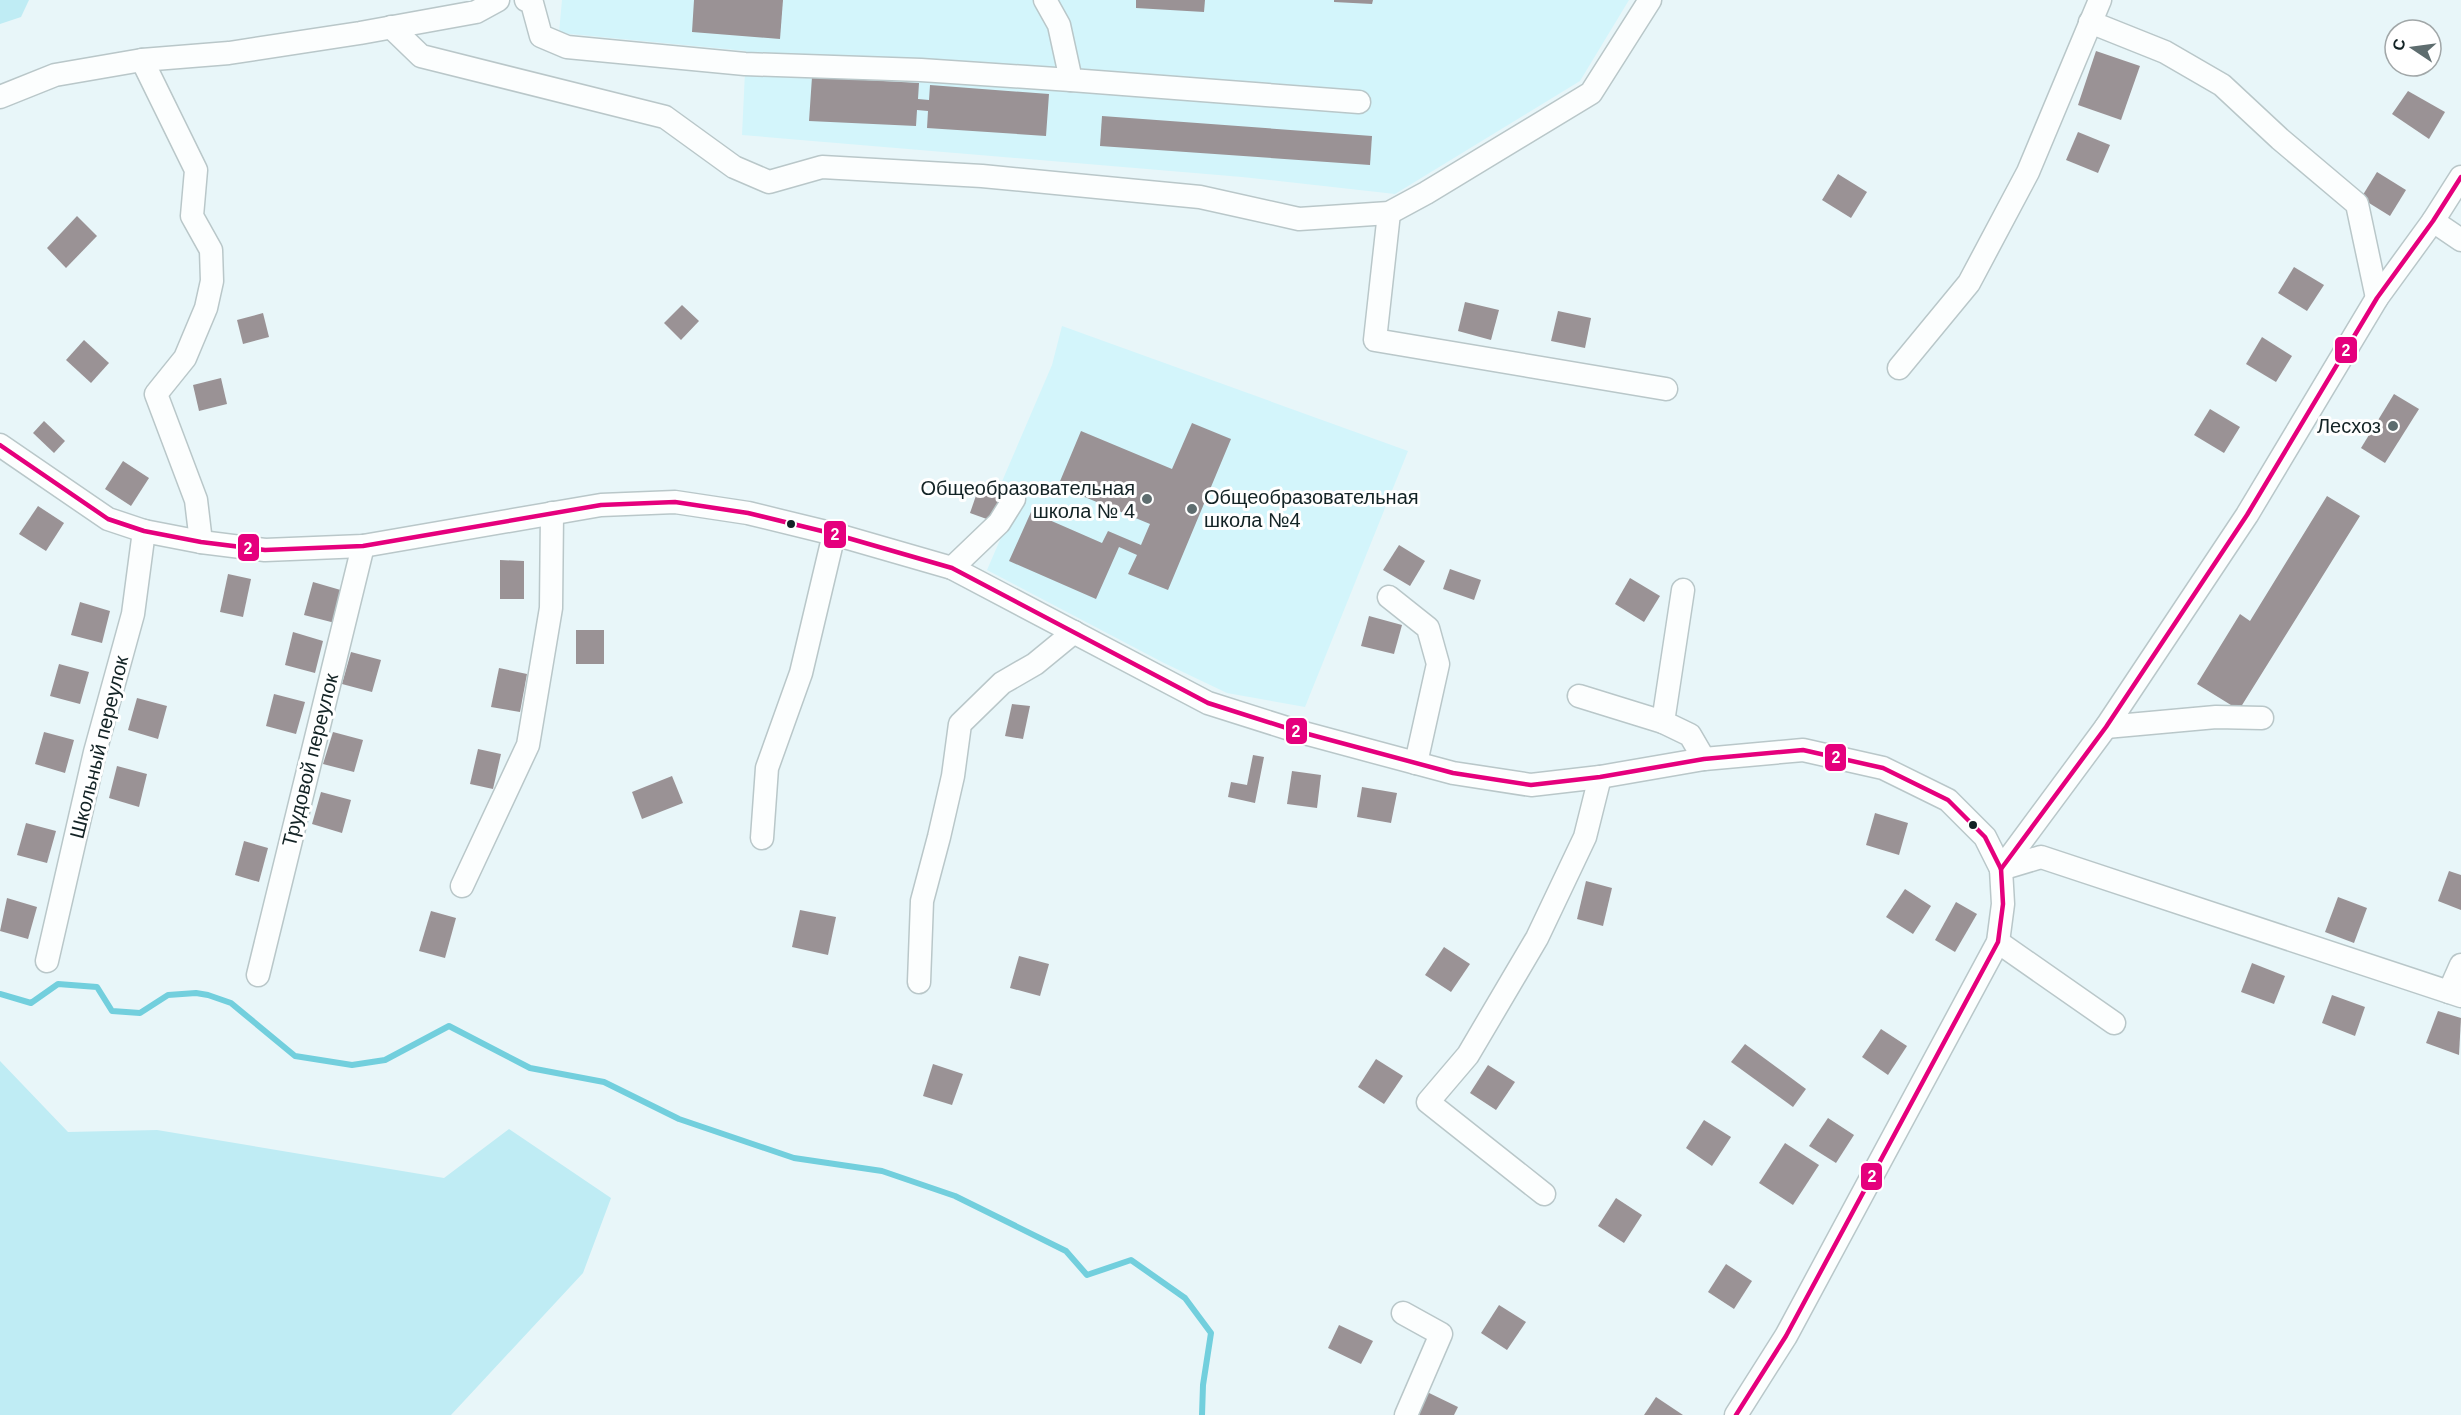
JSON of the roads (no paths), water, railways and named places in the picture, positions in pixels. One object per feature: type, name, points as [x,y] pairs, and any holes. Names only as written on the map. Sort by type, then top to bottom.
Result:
[{"type":"street","points":[[0,97],[55,75],[142,60],[229,53],[391,27],[476,12],[498,0]]},
{"type":"street","points":[[526,0],[532,3],[541,36],[567,47],[745,64],[921,70],[1359,102]]},
{"type":"street","points":[[1045,0],[1059,25],[1071,80]]},
{"type":"street","points":[[391,27],[421,56],[665,117],[734,167],[769,182],[822,166],[982,176],[1200,197],[1299,219],[1389,213],[1591,93],[1650,0]]},
{"type":"street","points":[[1899,368],[1969,283],[2028,172],[2100,0]]},
{"type":"street","points":[[2090,22],[2164,52],[2222,85],[2280,139],[2357,204],[2377,298]]},
{"type":"street","points":[[142,60],[196,170],[192,216],[211,250],[212,281],[206,308],[185,358],[156,394],[196,500],[201,542]]},
{"type":"street","points":[[2001,869],[2106,727],[2247,515],[2377,298],[2433,221],[2461,177]]},
{"type":"street","points":[[1389,213],[1375,340],[1666,389]]},
{"type":"street","points":[[2433,221],[2461,240]]},
{"type":"street","points":[[0,445],[108,519],[144,531],[201,542],[265,550],[363,546],[601,505],[675,502],[748,513],[952,567],[1208,703],[1293,730],[1453,773],[1531,785],[1600,777],[1704,759],[1803,750],[1883,768],[1948,800],[1985,837],[2001,869],[2003,904],[1998,942],[1786,1335],[1736,1415]]},
{"type":"street","points":[[952,567],[999,523],[1014,499]]},
{"type":"street","points":[[462,886],[528,744],[551,608],[552,513]]},
{"type":"street","name":"Школьный переулок","points":[[47,962],[95,752],[133,614],[144,531]]},
{"type":"street","points":[[762,838],[767,768],[801,673],[834,534]]},
{"type":"street","name":"Трудовой переулок","points":[[258,975],[363,546]]},
{"type":"street","points":[[1663,722],[1683,590]]},
{"type":"street","points":[[1389,597],[1428,628],[1438,664],[1416,763]]},
{"type":"street","points":[[919,982],[922,901],[942,827],[960,724],[1002,683],[1035,664],[1074,633]]},
{"type":"street","points":[[1579,696],[1663,722],[1690,735],[1704,759]]},
{"type":"street","points":[[2106,727],[2216,717],[2262,718]]},
{"type":"street","points":[[1544,1194],[1428,1102],[1468,1055],[1537,938],[1585,837],[1600,777]]},
{"type":"street","points":[[2001,869],[2041,857],[2455,994],[2461,965]]},
{"type":"street","points":[[1998,942],[2114,1023]]},
{"type":"street","points":[[1403,1313],[1441,1334],[1406,1415]]},
{"type":"waterway","points":[[0,994],[31,1003],[58,984],[97,987],[112,1011],[140,1013],[168,995],[196,993],[208,995],[231,1003],[295,1056],[352,1065],[385,1060],[449,1026],[530,1068],[604,1082],[679,1119],[794,1158],[882,1171],[955,1196],[1066,1251],[1087,1275],[1131,1260],[1185,1298],[1211,1333],[1203,1385],[1202,1415]]},
{"type":"place","name":"Лесхоз","points":[[2393,426]]},
{"type":"place","name":"Общеобразовательная школа № 4","points":[[1147,499]]},
{"type":"place","name":"Общеобразовательная школа №4","points":[[1192,509]]}]
